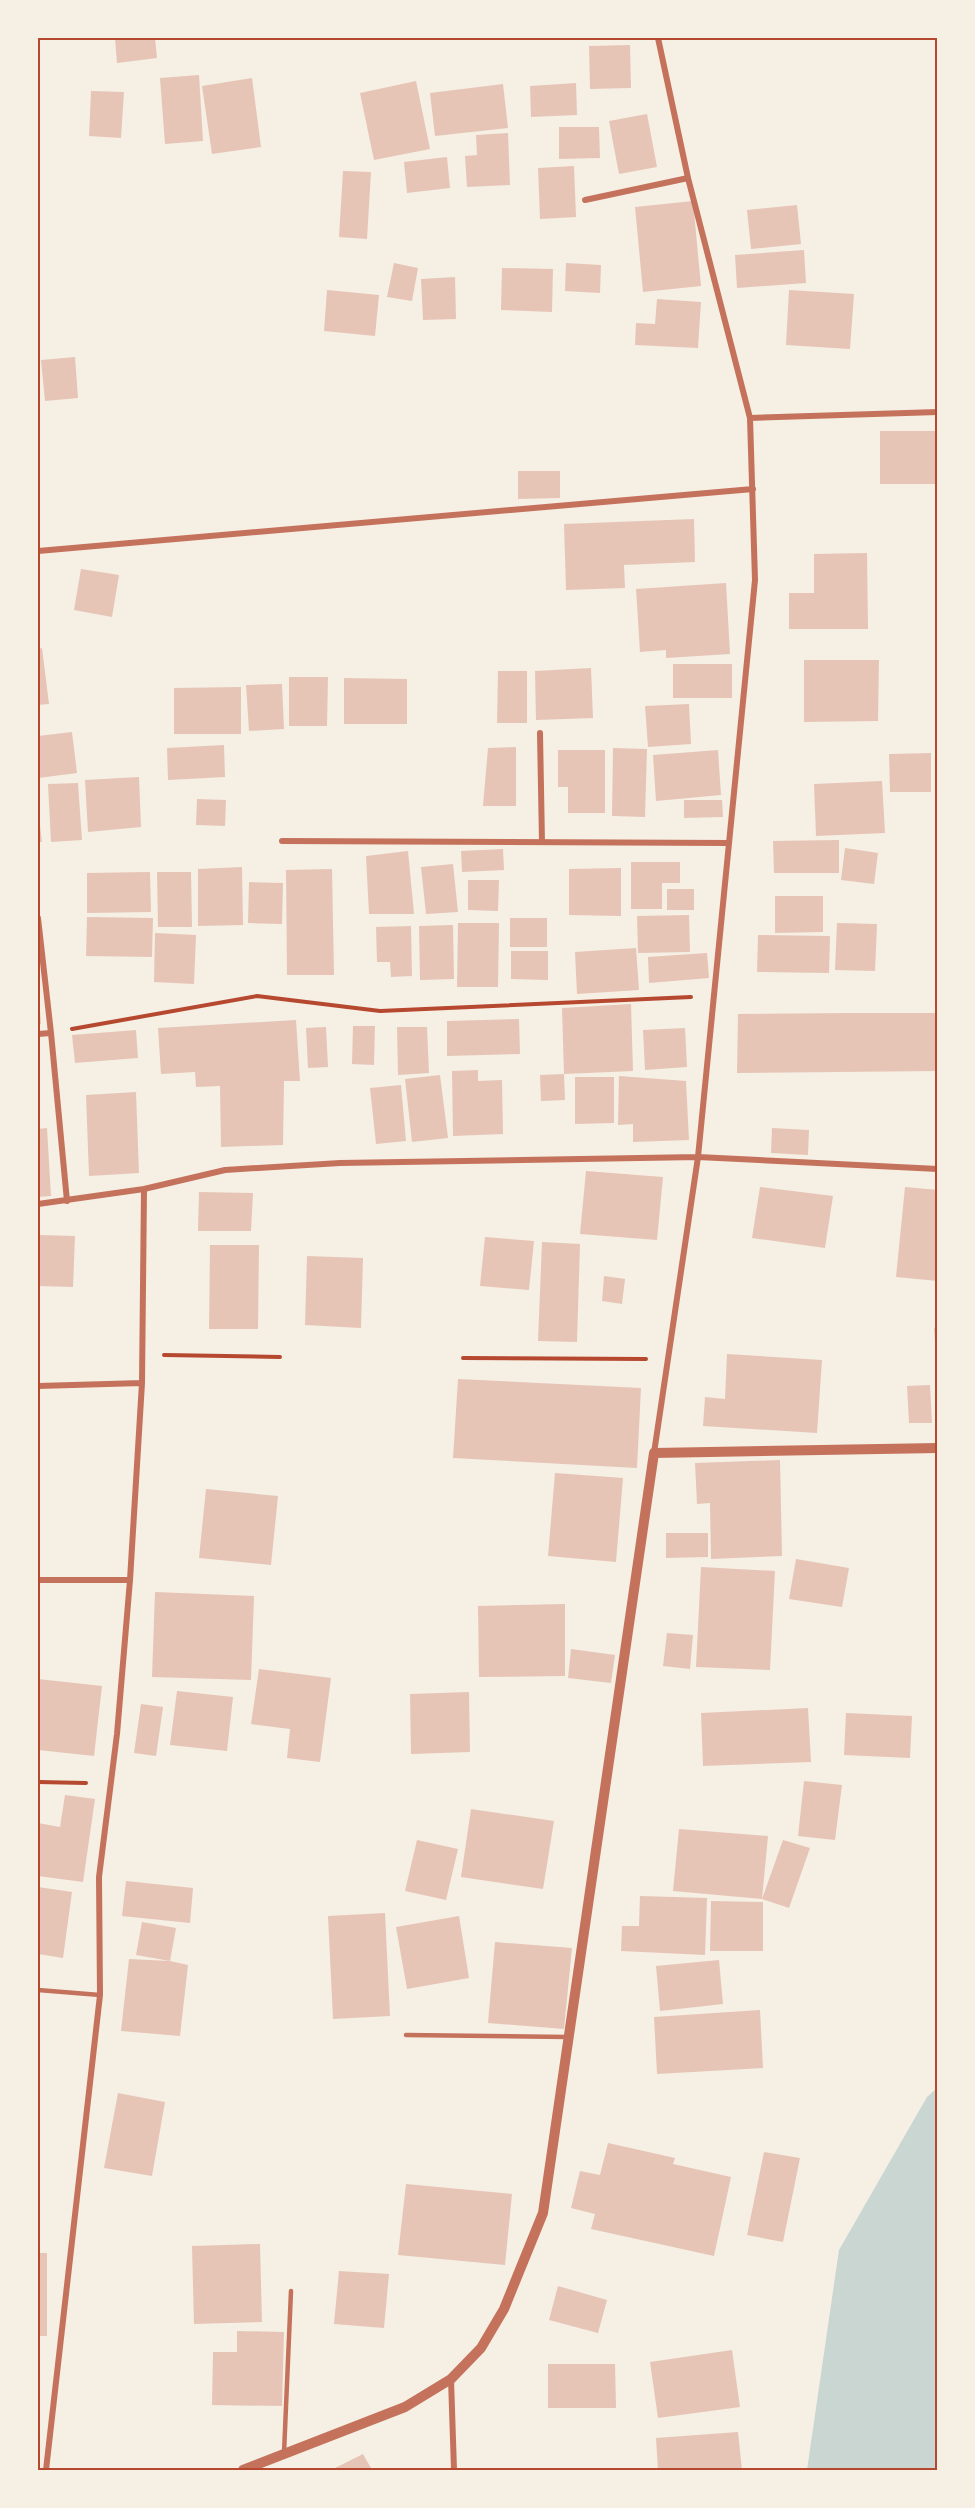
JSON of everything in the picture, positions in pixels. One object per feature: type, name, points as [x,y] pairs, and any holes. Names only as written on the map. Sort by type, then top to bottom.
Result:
[{"type":"street","points":[[243,2470],[284,2456],[405,2407],[451,2379],[481,2348],[504,2309],[543,2213],[571,2037],[698,1157],[716,996],[755,580],[750,418],[688,178],[658,38]]},
{"type":"street","points":[[585,200],[688,178]]},
{"type":"street","points":[[750,418],[938,412]]},
{"type":"street","points":[[38,551],[753,489]]},
{"type":"street","points":[[540,733],[542,842]]},
{"type":"street","points":[[282,841],[729,843]]},
{"type":"street","points":[[38,918],[67,1201]]},
{"type":"street","points":[[38,1034],[51,1033]]},
{"type":"street","points":[[38,1204],[144,1189],[225,1170],[340,1163],[698,1157],[938,1169]]},
{"type":"street","points":[[46,2470],[100,1995],[99,1877],[111,1783],[130,1580],[142,1383],[144,1189]]},
{"type":"street","points":[[38,1386],[142,1383]]},
{"type":"street","points":[[654,1453],[938,1448]]},
{"type":"street","points":[[38,1580],[130,1580]]},
{"type":"street","points":[[451,2379],[454,2470]]},
{"type":"lane","points":[[38,1990],[100,1995]]},
{"type":"lane","points":[[406,2036],[571,2037]]},
{"type":"lane","points":[[284,2456],[291,2291]]},
{"type":"path","points":[[51,1033],[257,996],[380,1011],[716,996]]},
{"type":"path","points":[[142,1354],[280,1357]]},
{"type":"path","points":[[463,1358],[668,1359]]},
{"type":"path","points":[[38,1782],[111,1783]]},
{"type":"shaded area","points":[[937,2088],[937,2470],[807,2470],[839,2250],[927,2097]]},
{"type":"building","points":[[115,38],[155,38],[157,58],[117,63]]},
{"type":"building","points":[[630,45],[631,88],[590,89],[589,46]]},
{"type":"building","points":[[199,75],[203,141],[165,144],[160,78]]},
{"type":"building","points":[[252,78],[261,147],[212,154],[202,86]]},
{"type":"building","points":[[416,81],[430,149],[374,160],[360,93]]},
{"type":"building","points":[[576,83],[577,115],[531,117],[530,86]]},
{"type":"building","points":[[503,84],[508,128],[435,136],[430,93]]},
{"type":"building","points":[[91,91],[124,92],[121,138],[89,136]]},
{"type":"building","points":[[647,114],[657,167],[619,174],[609,121]]},
{"type":"building","points":[[559,127],[599,127],[600,158],[559,159]]},
{"type":"building","points":[[508,133],[510,185],[467,187],[465,156],[477,155],[476,135]]},
{"type":"building","points":[[447,157],[450,188],[407,193],[404,162]]},
{"type":"building","points":[[574,166],[576,217],[540,219],[538,168]]},
{"type":"building","points":[[343,171],[371,172],[367,239],[339,237]]},
{"type":"building","points":[[693,201],[701,286],[643,292],[635,207]]},
{"type":"building","points":[[797,205],[801,244],[751,249],[747,210]]},
{"type":"building","points":[[804,250],[806,283],[737,288],[735,255]]},
{"type":"building","points":[[394,263],[418,268],[412,301],[387,297]]},
{"type":"building","points":[[566,263],[601,265],[600,293],[565,291]]},
{"type":"building","points":[[502,268],[553,269],[552,312],[501,310]]},
{"type":"building","points":[[455,277],[456,319],[423,320],[421,279]]},
{"type":"building","points":[[327,290],[379,295],[375,336],[324,331]]},
{"type":"building","points":[[789,290],[854,294],[850,349],[786,345]]},
{"type":"building","points":[[657,299],[701,302],[698,348],[635,345],[636,323],[655,324]]},
{"type":"building","points":[[75,357],[78,398],[45,401],[41,360]]},
{"type":"building","points":[[880,431],[936,431],[935,484],[880,484]]},
{"type":"building","points":[[518,471],[560,471],[560,498],[518,499]]},
{"type":"building","points":[[694,519],[695,562],[624,565],[625,588],[566,590],[564,524]]},
{"type":"building","points":[[867,553],[868,629],[789,629],[789,593],[814,593],[814,554]]},
{"type":"building","points":[[81,569],[119,575],[112,617],[74,610]]},
{"type":"building","points":[[726,583],[730,654],[666,658],[666,650],[640,652],[636,589]]},
{"type":"building","points":[[42,648],[49,704],[38,705],[38,649]]},
{"type":"building","points":[[804,660],[879,660],[878,721],[804,722]]},
{"type":"building","points":[[673,664],[732,664],[732,698],[673,698]]},
{"type":"building","points":[[591,668],[593,718],[536,720],[535,671]]},
{"type":"building","points":[[498,671],[527,671],[527,723],[497,723]]},
{"type":"building","points":[[289,677],[328,677],[327,726],[289,726]]},
{"type":"building","points":[[344,678],[407,679],[407,724],[344,724]]},
{"type":"building","points":[[282,684],[284,729],[249,731],[246,685]]},
{"type":"building","points":[[241,687],[241,734],[174,734],[174,688]]},
{"type":"building","points":[[689,704],[691,744],[648,747],[645,706]]},
{"type":"building","points":[[72,732],[77,773],[38,778],[38,736]]},
{"type":"building","points":[[224,745],[225,777],[168,780],[167,748]]},
{"type":"building","points":[[516,747],[516,806],[483,806],[488,748]]},
{"type":"building","points":[[613,748],[647,749],[645,817],[612,816]]},
{"type":"building","points":[[558,750],[605,750],[605,813],[568,813],[568,787],[558,787]]},
{"type":"building","points":[[718,750],[721,795],[656,801],[653,755]]},
{"type":"building","points":[[931,753],[931,792],[890,792],[889,754]]},
{"type":"building","points":[[139,777],[141,827],[88,832],[85,780]]},
{"type":"building","points":[[882,781],[885,833],[816,836],[814,784]]},
{"type":"building","points":[[78,783],[82,840],[51,842],[48,784]]},
{"type":"building","points":[[197,799],[226,800],[225,826],[196,825]]},
{"type":"building","points":[[684,800],[722,800],[723,817],[684,818]]},
{"type":"building","points":[[38,809],[42,842],[38,842]]},
{"type":"building","points":[[839,840],[839,873],[774,873],[773,841]]},
{"type":"building","points":[[845,848],[878,853],[874,884],[841,880]]},
{"type":"building","points":[[503,849],[504,870],[462,872],[461,851]]},
{"type":"building","points":[[408,851],[414,914],[369,914],[366,856]]},
{"type":"building","points":[[631,862],[680,862],[680,883],[662,883],[662,909],[631,909]]},
{"type":"building","points":[[453,864],[458,912],[426,914],[421,867]]},
{"type":"building","points":[[242,867],[243,925],[198,926],[198,869]]},
{"type":"building","points":[[621,868],[621,916],[569,915],[569,869]]},
{"type":"building","points":[[332,869],[334,975],[287,975],[286,870]]},
{"type":"building","points":[[150,872],[151,912],[87,913],[87,873]]},
{"type":"building","points":[[157,872],[191,872],[192,927],[158,927]]},
{"type":"building","points":[[468,880],[499,880],[498,911],[468,910]]},
{"type":"building","points":[[249,882],[283,883],[282,924],[248,923]]},
{"type":"building","points":[[667,889],[694,889],[694,910],[667,910]]},
{"type":"building","points":[[775,896],[823,896],[823,932],[775,933]]},
{"type":"building","points":[[689,915],[690,952],[638,953],[637,916]]},
{"type":"building","points":[[87,917],[153,918],[152,957],[86,956]]},
{"type":"building","points":[[510,918],[547,918],[547,947],[510,947]]},
{"type":"building","points":[[458,923],[499,923],[498,987],[457,987]]},
{"type":"building","points":[[837,923],[877,924],[875,971],[835,970]]},
{"type":"building","points":[[453,925],[454,979],[420,980],[419,926]]},
{"type":"building","points":[[411,926],[412,976],[391,977],[390,962],[377,962],[376,927]]},
{"type":"building","points":[[155,933],[196,935],[194,984],[154,982]]},
{"type":"building","points":[[758,935],[830,936],[829,973],[757,972]]},
{"type":"building","points":[[636,948],[639,990],[577,994],[575,952]]},
{"type":"building","points":[[511,951],[548,951],[548,980],[511,979]]},
{"type":"building","points":[[707,953],[709,978],[649,983],[648,957]]},
{"type":"building","points":[[38,995],[41,1024],[38,1025]]},
{"type":"building","points":[[631,1004],[633,1071],[564,1074],[562,1008]]},
{"type":"building","points":[[938,1013],[938,1071],[737,1073],[738,1014]]},
{"type":"building","points":[[519,1019],[520,1054],[447,1056],[447,1021]]},
{"type":"building","points":[[296,1020],[300,1081],[284,1081],[283,1145],[221,1147],[220,1086],[196,1087],[195,1072],[161,1074],[158,1028]]},
{"type":"building","points":[[353,1026],[375,1026],[374,1065],[352,1064]]},
{"type":"building","points":[[326,1027],[328,1067],[308,1068],[306,1028]]},
{"type":"building","points":[[397,1027],[427,1027],[429,1073],[398,1075]]},
{"type":"building","points":[[685,1028],[687,1067],[645,1070],[643,1030]]},
{"type":"building","points":[[136,1030],[138,1058],[75,1063],[72,1035]]},
{"type":"building","points":[[478,1070],[478,1081],[502,1080],[503,1134],[453,1136],[452,1071]]},
{"type":"building","points":[[564,1074],[565,1100],[541,1101],[540,1075]]},
{"type":"building","points":[[440,1075],[448,1138],[412,1142],[405,1079]]},
{"type":"building","points":[[619,1076],[686,1081],[689,1140],[633,1142],[633,1124],[618,1125]]},
{"type":"building","points":[[575,1077],[614,1077],[614,1123],[575,1124]]},
{"type":"building","points":[[401,1085],[406,1141],[376,1144],[370,1088]]},
{"type":"building","points":[[136,1092],[139,1173],[89,1176],[86,1095]]},
{"type":"building","points":[[47,1128],[51,1196],[38,1197],[38,1129]]},
{"type":"building","points":[[772,1128],[809,1130],[808,1155],[771,1153]]},
{"type":"building","points":[[586,1171],[663,1177],[657,1240],[580,1234]]},
{"type":"building","points":[[760,1187],[833,1196],[825,1248],[752,1238]]},
{"type":"building","points":[[905,1187],[938,1190],[938,1281],[896,1277]]},
{"type":"building","points":[[199,1192],[253,1193],[251,1231],[198,1231]]},
{"type":"building","points":[[38,1235],[75,1236],[73,1287],[38,1286]]},
{"type":"building","points":[[485,1237],[534,1241],[529,1290],[480,1286]]},
{"type":"building","points":[[542,1242],[580,1244],[577,1342],[538,1341]]},
{"type":"building","points":[[210,1245],[259,1245],[258,1329],[209,1329]]},
{"type":"building","points":[[307,1256],[363,1258],[361,1328],[305,1325]]},
{"type":"building","points":[[604,1276],[625,1279],[622,1304],[602,1301]]},
{"type":"building","points":[[934,1328],[938,1328],[938,1358],[936,1358]]},
{"type":"building","points":[[727,1354],[822,1360],[817,1433],[703,1426],[705,1397],[725,1399]]},
{"type":"building","points":[[458,1379],[641,1388],[637,1468],[453,1458]]},
{"type":"building","points":[[930,1385],[932,1423],[909,1423],[907,1386]]},
{"type":"building","points":[[780,1460],[782,1556],[711,1559],[710,1503],[697,1504],[695,1463]]},
{"type":"building","points":[[555,1473],[623,1478],[616,1562],[548,1556]]},
{"type":"building","points":[[206,1489],[278,1496],[271,1565],[199,1558]]},
{"type":"building","points":[[666,1533],[708,1533],[708,1557],[666,1558]]},
{"type":"building","points":[[796,1559],[849,1568],[842,1607],[789,1599]]},
{"type":"building","points":[[701,1567],[775,1571],[770,1670],[696,1667]]},
{"type":"building","points":[[155,1592],[254,1596],[251,1680],[152,1677]]},
{"type":"building","points":[[565,1604],[565,1676],[479,1677],[478,1606]]},
{"type":"building","points":[[667,1633],[693,1635],[690,1669],[663,1666]]},
{"type":"building","points":[[571,1649],[615,1655],[611,1683],[568,1678]]},
{"type":"building","points":[[259,1669],[331,1678],[320,1762],[287,1758],[290,1729],[251,1724]]},
{"type":"building","points":[[38,1679],[102,1686],[94,1756],[38,1750]]},
{"type":"building","points":[[177,1691],[233,1697],[227,1751],[170,1745]]},
{"type":"building","points":[[469,1692],[470,1752],[411,1754],[410,1694]]},
{"type":"building","points":[[141,1704],[163,1707],[156,1756],[134,1753]]},
{"type":"building","points":[[808,1708],[811,1762],[703,1766],[701,1713]]},
{"type":"building","points":[[846,1713],[912,1716],[910,1758],[844,1755]]},
{"type":"building","points":[[804,1781],[842,1785],[835,1840],[798,1836]]},
{"type":"building","points":[[65,1795],[95,1799],[83,1882],[38,1876],[38,1823],[60,1827]]},
{"type":"building","points":[[471,1809],[554,1821],[543,1889],[461,1877]]},
{"type":"building","points":[[679,1829],[768,1836],[762,1899],[673,1891]]},
{"type":"building","points":[[417,1840],[458,1849],[446,1900],[405,1891]]},
{"type":"building","points":[[783,1840],[810,1848],[789,1908],[762,1899]]},
{"type":"building","points":[[126,1881],[193,1888],[190,1923],[122,1916]]},
{"type":"building","points":[[38,1887],[72,1892],[63,1958],[38,1954]]},
{"type":"building","points":[[640,1896],[707,1898],[705,1955],[621,1951],[622,1926],[639,1926]]},
{"type":"building","points":[[711,1901],[763,1902],[763,1951],[710,1951]]},
{"type":"building","points":[[385,1913],[390,2016],[333,2019],[328,1916]]},
{"type":"building","points":[[459,1916],[469,1978],[407,1989],[396,1927]]},
{"type":"building","points":[[142,1922],[176,1928],[170,1961],[136,1955]]},
{"type":"building","points":[[495,1942],[572,1948],[564,2029],[488,2023]]},
{"type":"building","points":[[129,1959],[170,1961],[188,1965],[180,2036],[121,2031]]},
{"type":"building","points":[[719,1960],[723,2004],[660,2011],[656,1966]]},
{"type":"building","points":[[760,2010],[763,2068],[657,2074],[654,2017]]},
{"type":"building","points":[[118,2093],[165,2102],[152,2176],[104,2168]]},
{"type":"building","points":[[608,2143],[675,2158],[673,2164],[731,2177],[714,2256],[591,2229],[595,2214],[571,2208],[580,2171],[600,2175]]},
{"type":"building","points":[[764,2152],[800,2158],[783,2242],[747,2235]]},
{"type":"building","points":[[406,2184],[512,2194],[505,2265],[398,2255]]},
{"type":"building","points":[[260,2244],[262,2322],[194,2324],[192,2246]]},
{"type":"building","points":[[38,2253],[47,2253],[47,2336],[38,2336]]},
{"type":"building","points":[[339,2271],[389,2274],[384,2328],[334,2324]]},
{"type":"building","points":[[558,2286],[607,2300],[598,2333],[549,2320]]},
{"type":"building","points":[[237,2331],[284,2332],[282,2406],[212,2405],[213,2352],[237,2352]]},
{"type":"building","points":[[732,2350],[740,2407],[658,2418],[650,2362]]},
{"type":"building","points":[[548,2364],[615,2364],[616,2408],[548,2408]]},
{"type":"building","points":[[738,2432],[742,2470],[658,2470],[656,2438]]},
{"type":"building","points":[[363,2454],[372,2470],[331,2470]]}]
